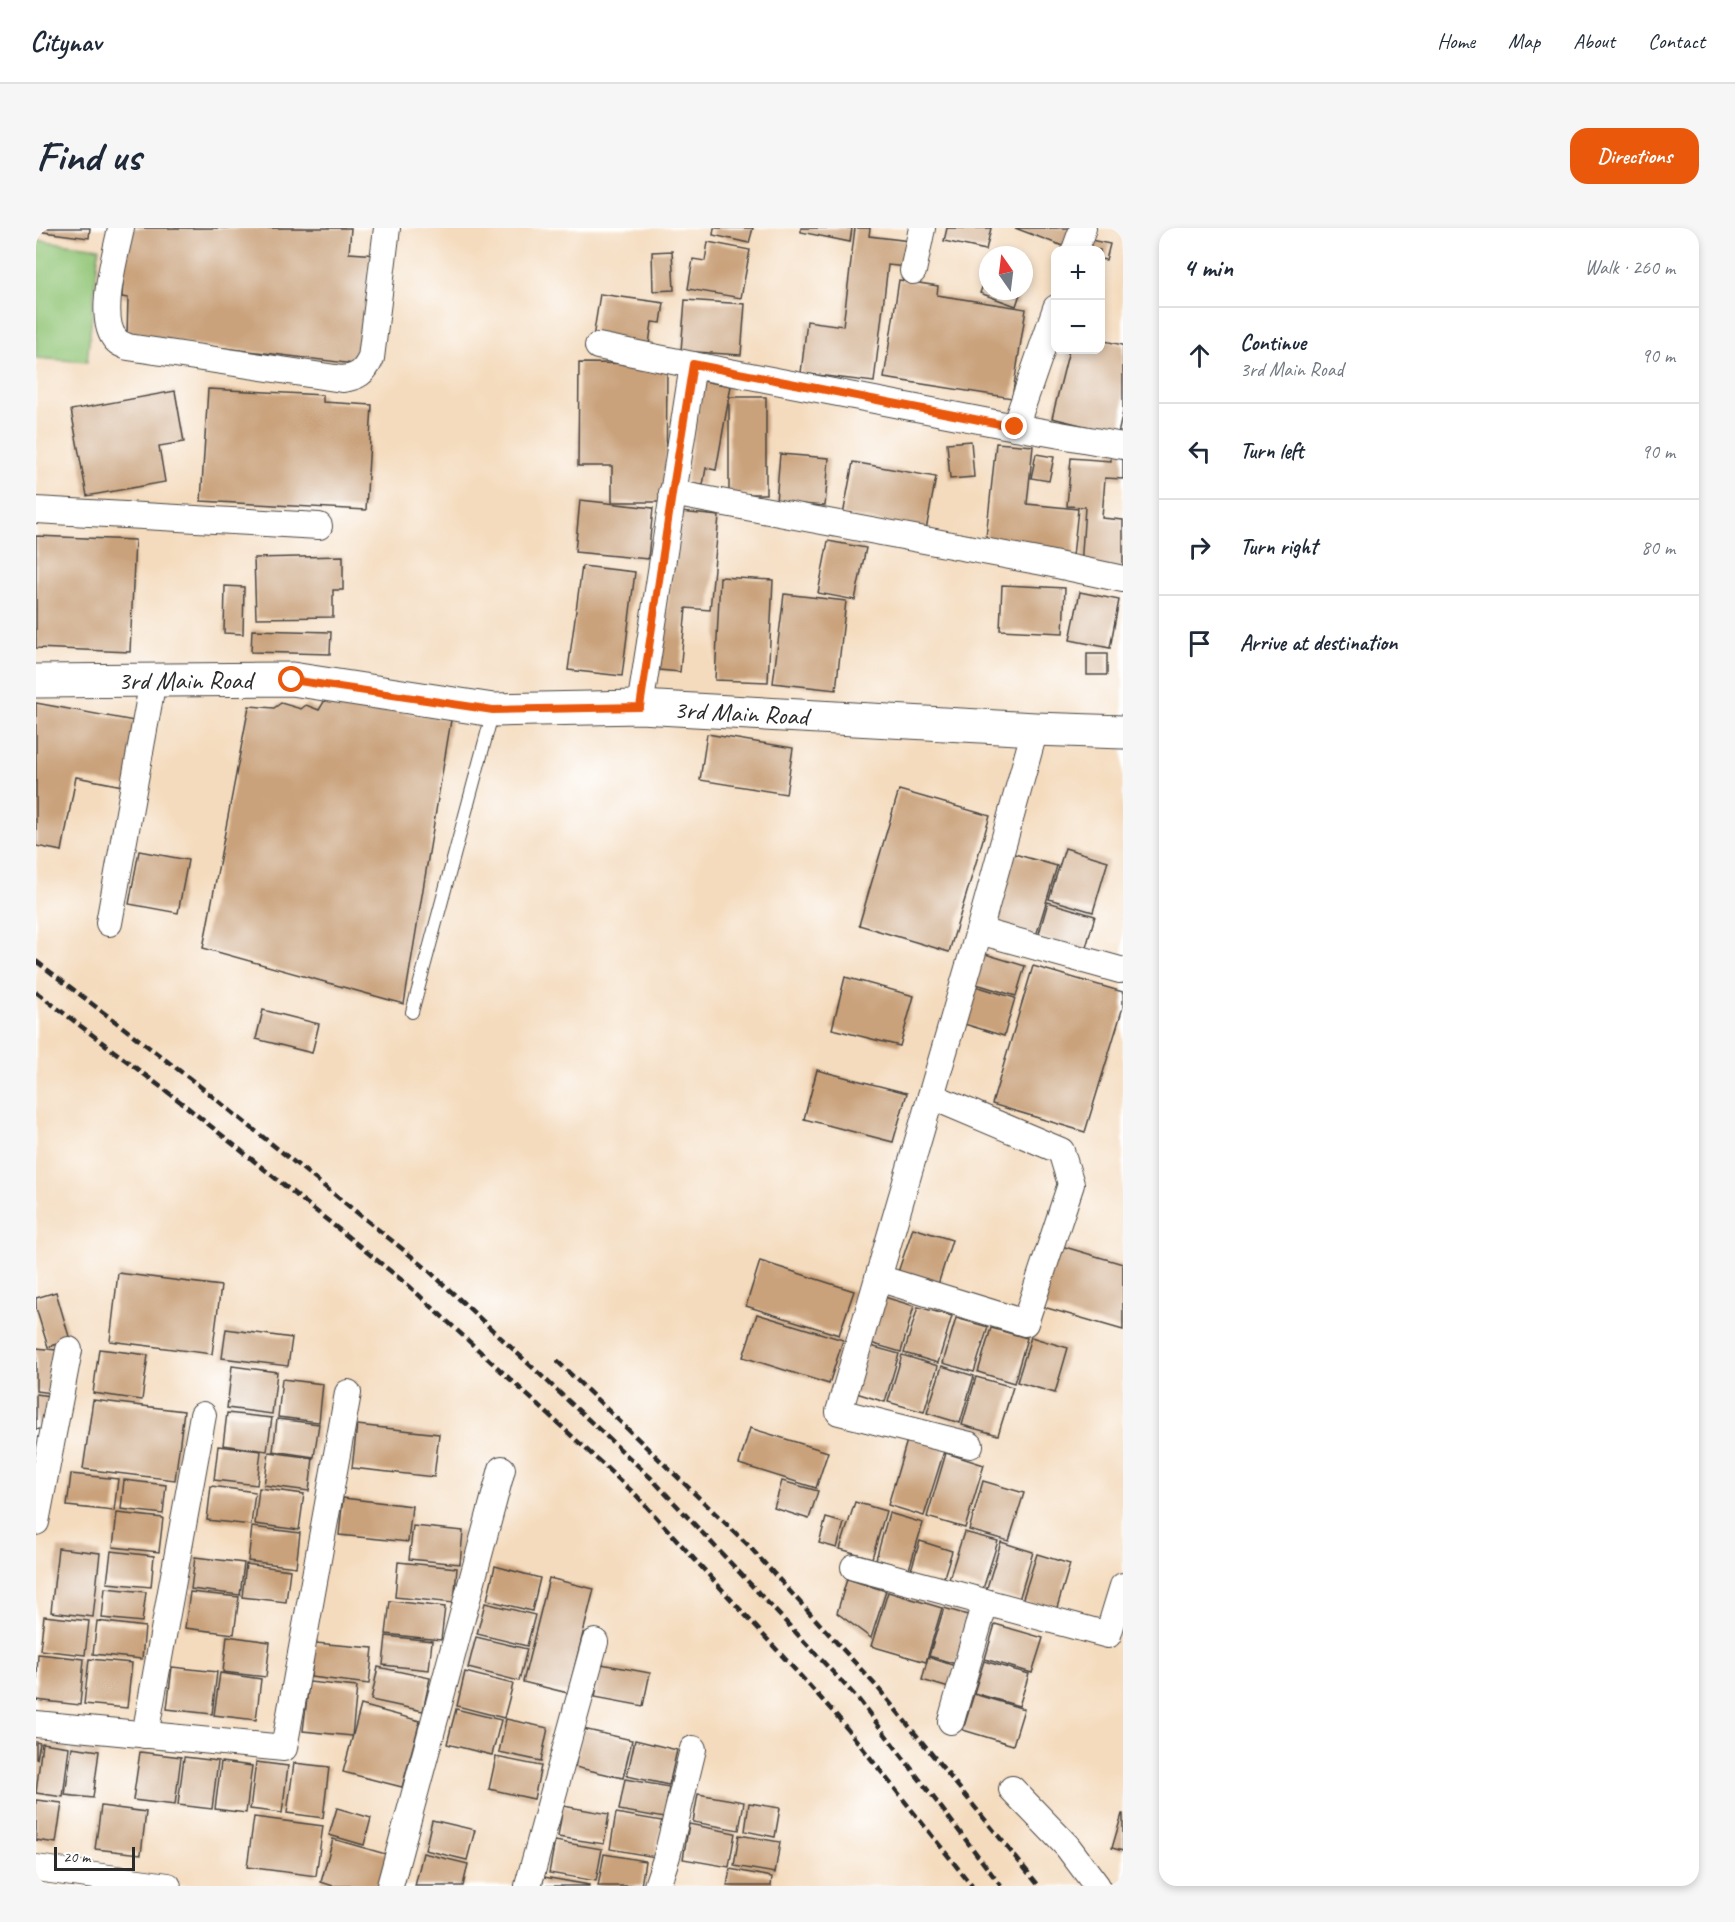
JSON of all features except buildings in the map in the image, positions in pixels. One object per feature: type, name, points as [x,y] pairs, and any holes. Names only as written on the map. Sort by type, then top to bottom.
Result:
[{"type":"street","points":[[121,228],[107,311],[111,333],[117,342],[129,347],[342,379],[353,378],[364,372],[371,358],[387,228]]},
{"type":"street","points":[[913,271],[922,228]]},
{"type":"street","points":[[1076,246],[1083,228]]},
{"type":"street","points":[[1015,427],[1051,323]]},
{"type":"street","points":[[598,346],[1123,446]]},
{"type":"street","points":[[640,707],[693,364]]},
{"type":"street","points":[[672,494],[1043,562],[1123,579]]},
{"type":"street","points":[[36,510],[319,526]]},
{"type":"street","name":"3rd Main Road","points":[[36,681],[292,680],[493,710],[640,707],[1123,732]]},
{"type":"street","points":[[109,923],[153,681]]},
{"type":"street","points":[[970,1445],[839,1412],[979,931],[1035,729]]},
{"type":"street","points":[[979,931],[1120,970]]},
{"type":"street","points":[[878,1278],[1025,1323],[1071,1184],[1061,1151],[931,1096]]},
{"type":"street","points":[[36,1522],[69,1350]]},
{"type":"street","points":[[36,1724],[284,1748],[348,1393]]},
{"type":"street","points":[[145,1735],[203,1415]]},
{"type":"street","points":[[390,1886],[502,1469]]},
{"type":"street","points":[[854,1567],[1108,1635],[1123,1586]]},
{"type":"street","points":[[951,1721],[985,1602]]},
{"type":"street","points":[[528,1886],[594,1642]]},
{"type":"street","points":[[657,1886],[667,1856],[693,1749]]},
{"type":"street","points":[[1012,1789],[1067,1846],[1096,1886]]},
{"type":"street","points":[[36,1868],[98,1881],[168,1886]]},
{"type":"lane","points":[[412,1012],[493,710]]},
{"type":"green space","points":[[36,240],[99,248],[87,362],[36,358]]},
{"type":"railway","points":[[36,961],[197,1084],[426,1268],[651,1478],[859,1700],[1001,1886]]},
{"type":"railway","points":[[36,992],[182,1103],[409,1286],[637,1496],[837,1716],[972,1886]]},
{"type":"railway","points":[[557,1361],[747,1544],[878,1688],[1039,1886]]},
{"type":"route","points":[[292,680],[493,710],[640,707],[693,364],[1015,427]]}]
